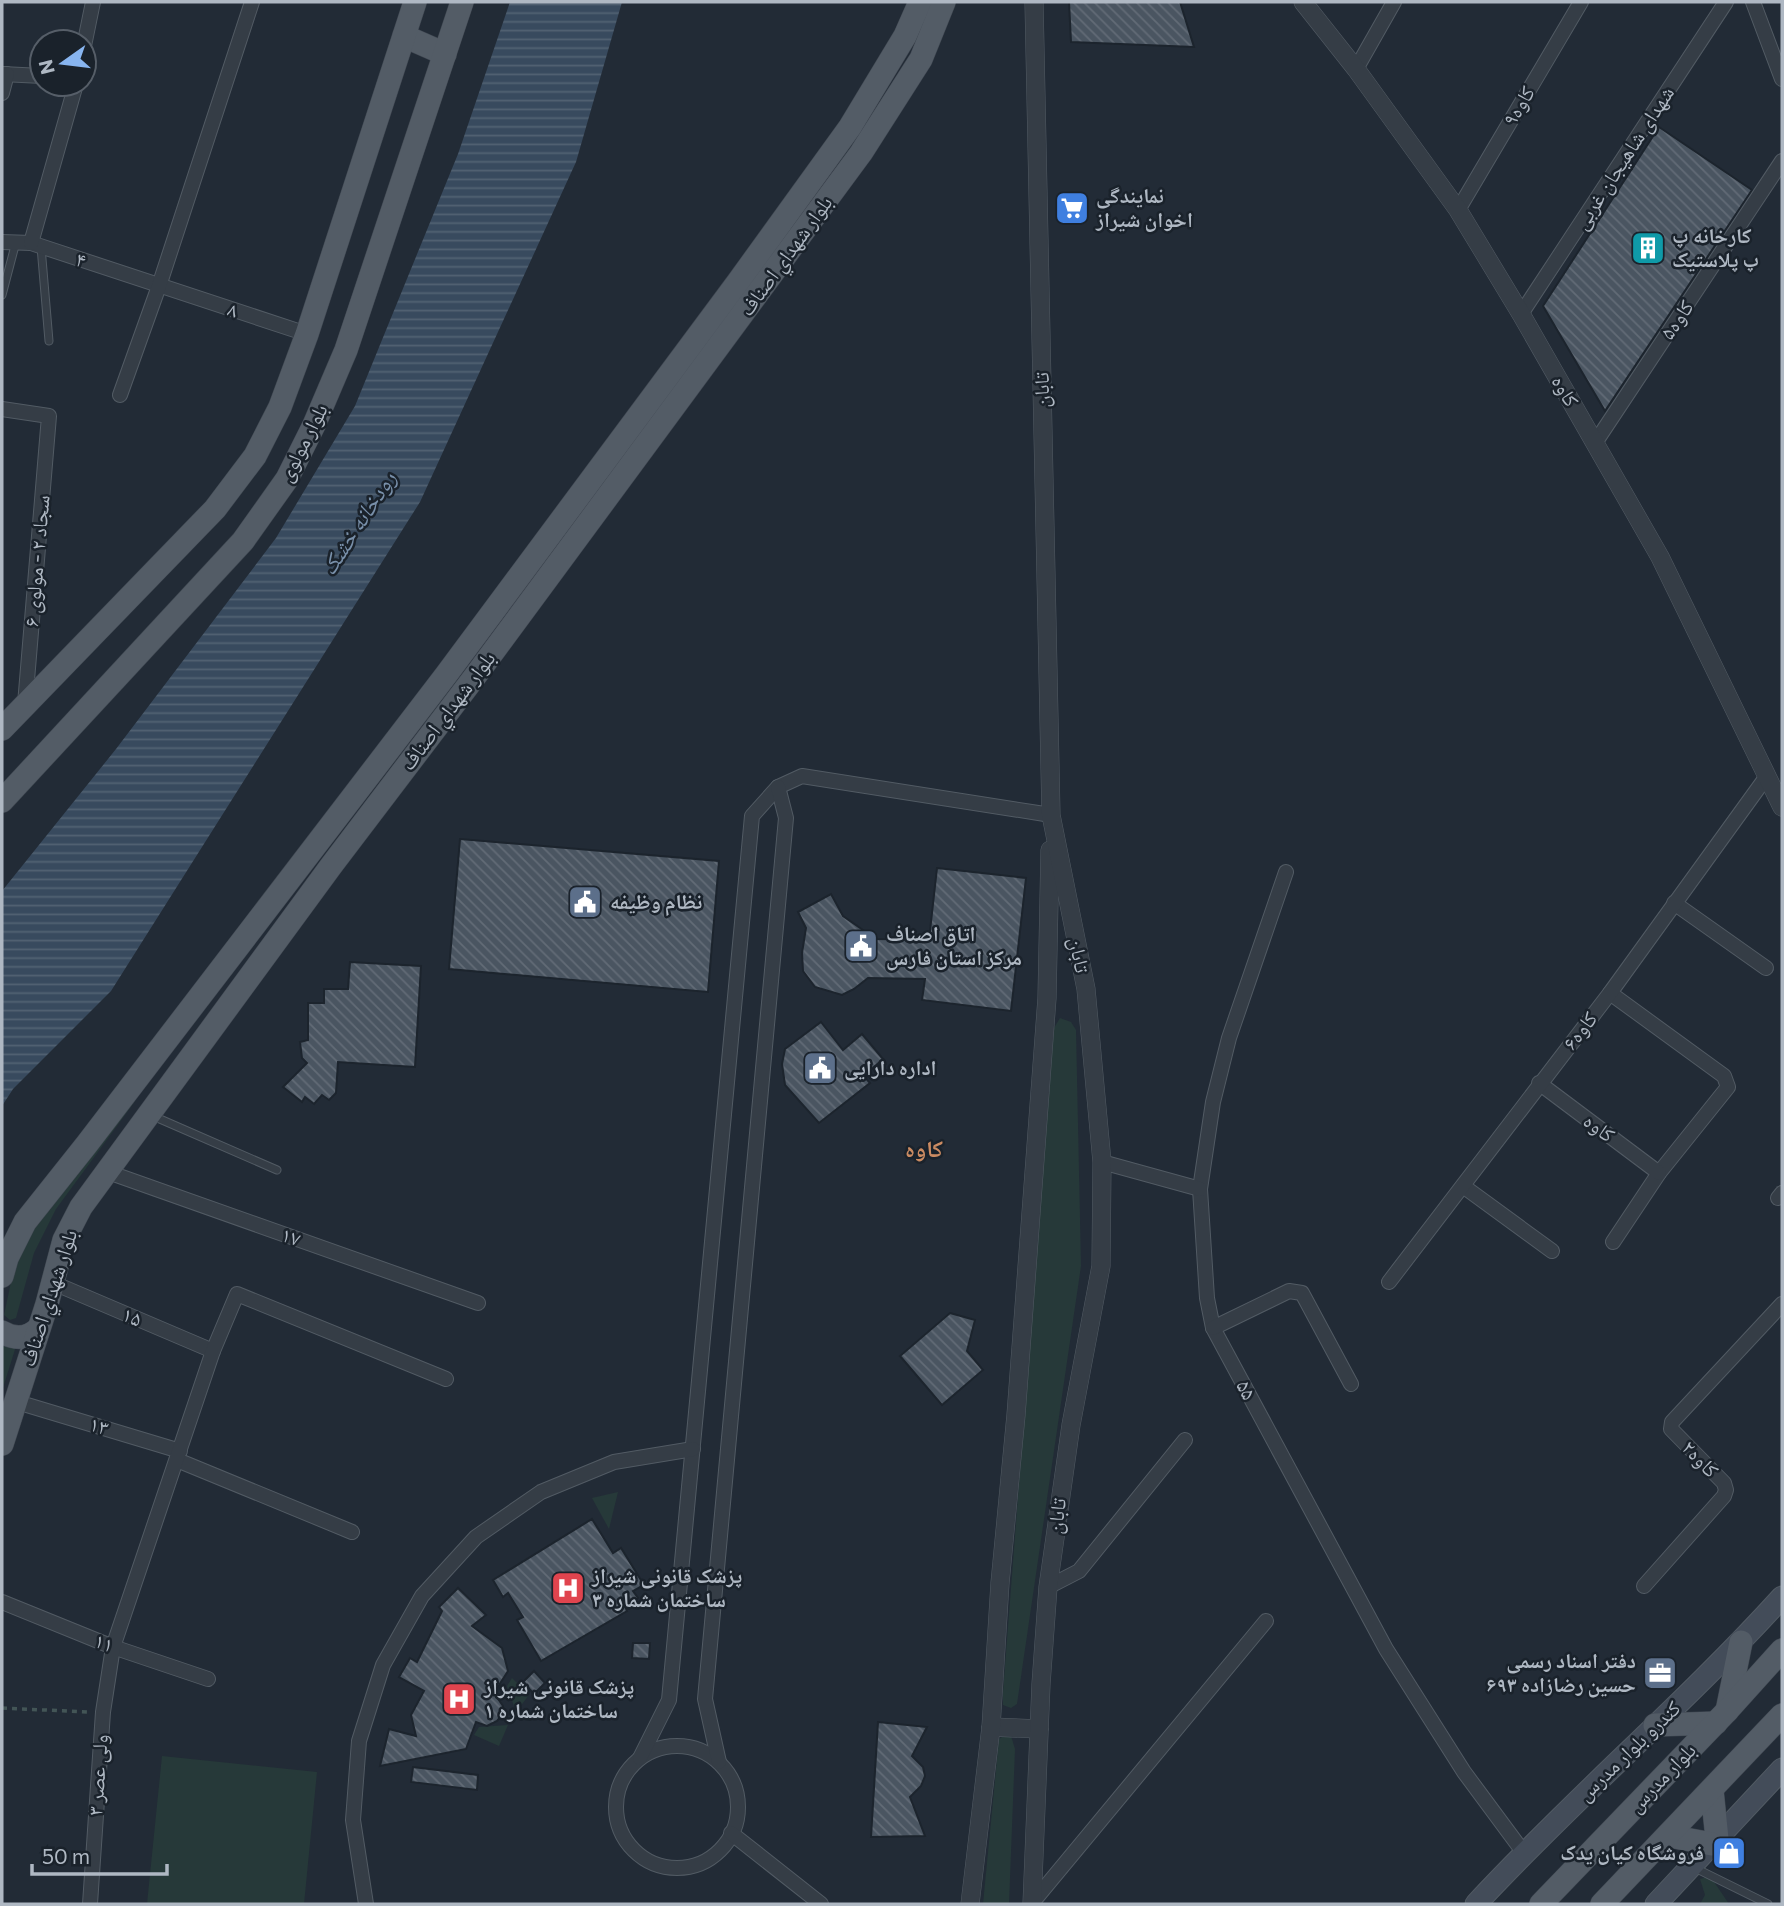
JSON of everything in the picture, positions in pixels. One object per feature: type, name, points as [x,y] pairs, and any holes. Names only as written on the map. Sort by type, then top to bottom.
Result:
[{"type":"main road","name":"بلوار مولوی","points":[[2,729],[215,509],[255,456],[280,407],[307,334],[415,2]]},
{"type":"main road","name":"بلوار مولوی","points":[[2,801],[243,541],[287,479],[346,350],[461,2]]},
{"type":"main road","name":"بلوار شهداي اصناف","points":[[2,1276],[7,1258],[25,1222],[88,1144],[446,675],[794,205],[850,127],[905,36],[920,2]]},
{"type":"main road","name":"بلوار شهداي اصناف","points":[[2,1444],[17,1402],[64,1240],[80,1207],[861,153],[921,59],[944,2]]},
{"type":"main road","points":[[404,36],[445,54]]},
{"type":"main road","points":[[2,1332],[18,1338],[39,1328]]},
{"type":"main road","name":"کندرو بلوار مدرس","points":[[1476,1904],[1524,1853],[1741,1642],[1782,1597]]},
{"type":"main road","points":[[1655,1725],[1721,1718],[1741,1642]]},
{"type":"main road","name":"بلوار مدرس","points":[[1541,1904],[1721,1718],[1782,1650]]},
{"type":"main road","name":"بلوار مدرس","points":[[1602,1904],[1782,1715]]},
{"type":"main road","points":[[1656,1904],[1782,1769]]},
{"type":"main road","points":[[1712,1790],[1715,1842]]},
{"type":"main road","points":[[1669,1836],[1715,1842]]},
{"type":"street","points":[[88,28],[93,2]]},
{"type":"street","points":[[120,395],[159,286],[252,2]]},
{"type":"street","name":"تابان","points":[[1032,1904],[1048,1587],[1068,1439],[1101,1266],[1102,1162],[1086,989],[1051,815],[1034,2]]},
{"type":"street","name":"کاوه","points":[[1303,2],[1356,69],[1458,210],[1521,314],[1660,557],[1782,807]]},
{"type":"street","points":[[1356,69],[1394,2]]},
{"type":"street","name":"کاوه۹","points":[[1458,210],[1581,2]]},
{"type":"street","name":"شهدای شاهیجان غربی","points":[[1521,314],[1726,2]]},
{"type":"street","points":[[1752,2],[1776,46],[1782,79]]},
{"type":"street","points":[[2,93],[4,74],[28,75]]},
{"type":"street","points":[[22,244],[71,98]]},
{"type":"street","name":"کاوه۵","points":[[1595,443],[1782,161]]},
{"type":"street","name":"۴","points":[[22,244],[159,286]]},
{"type":"street","name":"۸","points":[[159,286],[307,334]]},
{"type":"street","name":"سجاد ۲ - مولوی ۶","points":[[2,409],[48,416],[25,705]]},
{"type":"street","points":[[640,1758],[659,1748],[681,1746],[701,1751],[719,1762],[732,1780],[738,1800],[737,1821],[728,1841],[715,1855],[699,1864],[680,1868],[662,1867],[644,1859],[630,1846],[620,1830],[616,1812],[617,1793],[626,1773],[640,1758],[669,1700],[752,816],[778,787],[802,776],[1051,815],[1047,998],[1016,1415],[1000,1583],[991,1727],[970,1904]]},
{"type":"street","name":"کاوه۶","points":[[1389,1282],[1610,993],[1767,776]]},
{"type":"street","points":[[719,1762],[705,1699],[786,818],[778,787]]},
{"type":"street","name":"۵۵","points":[[1286,872],[1229,1038],[1213,1102],[1200,1189],[1207,1298],[1213,1328],[1386,1649],[1464,1772],[1524,1853]]},
{"type":"street","points":[[1674,903],[1766,968]]},
{"type":"street","points":[[1610,993],[1724,1076],[1728,1087],[1659,1173],[1613,1242]]},
{"type":"street","name":"کاوه","points":[[1539,1083],[1659,1173]]},
{"type":"street","points":[[1102,1162],[1200,1189]]},
{"type":"street","name":"۱۷","points":[[105,1171],[478,1303]]},
{"type":"street","points":[[1463,1186],[1552,1251]]},
{"type":"street","name":"۱۵","points":[[51,1282],[214,1351]]},
{"type":"street","points":[[1213,1328],[1289,1291],[1302,1293],[1351,1384]]},
{"type":"street","name":"ولی عصر ۳","points":[[90,1904],[103,1712],[113,1647],[214,1351],[237,1294],[446,1379]]},
{"type":"street","name":"کاوه۲","points":[[1644,1586],[1724,1496],[1726,1490],[1724,1483],[1671,1429],[1672,1422],[1782,1304]]},
{"type":"street","name":"۱۳","points":[[17,1402],[179,1456],[352,1532]]},
{"type":"street","points":[[1048,1587],[1079,1571],[1185,1440]]},
{"type":"street","points":[[366,1904],[353,1820],[359,1741],[383,1665],[422,1596],[476,1537],[541,1492],[614,1462],[693,1449]]},
{"type":"street","name":"۱۱","points":[[3,1605],[113,1647],[208,1679]]},
{"type":"street","points":[[1032,1904],[1266,1621]]},
{"type":"street","points":[[991,1727],[1039,1729]]},
{"type":"street","points":[[731,1833],[821,1904]]},
{"type":"lane","points":[[2,295],[22,244]]},
{"type":"lane","points":[[22,244],[49,341]]},
{"type":"lane","points":[[149,1114],[277,1170]]},
{"type":"lane","points":[[1692,1866],[1768,1904]]},
{"type":"path","points":[[2,1708],[103,1712]]},
{"type":"shaded area","points":[[1060,1018],[1071,1022],[1076,1030],[1081,1266],[1017,1704],[1011,1708],[1003,1705],[1003,1692],[1054,1028]]},
{"type":"shaded area","points":[[136,1100],[56,1209],[34,1253],[16,1318],[10,1320],[4,1315],[18,1249],[63,1183]]},
{"type":"shaded area","points":[[2,1340],[17,1343],[2,1391]]},
{"type":"shaded area","points":[[618,1492],[609,1529],[592,1498]]},
{"type":"shaded area","points":[[512,1678],[529,1695],[516,1712],[507,1686]]},
{"type":"shaded area","points":[[508,1725],[499,1746],[474,1735],[479,1727]]},
{"type":"shaded area","points":[[1005,1735],[1011,1736],[1015,1749],[1009,1904],[983,1904],[999,1739]]},
{"type":"shaded area","points":[[162,1756],[317,1772],[304,1904],[147,1904]]},
{"type":"shaded area","points":[[1710,1876],[1729,1904],[1700,1904],[1705,1895],[1700,1879]]},
{"type":"water","name":"رودخانه خشک","points":[[510,2],[622,2],[576,162],[420,502],[111,991],[13,1089],[2,1106],[2,891],[116,749],[276,538],[355,406],[458,154]]},
{"type":"building","points":[[1069,2],[1180,2],[1194,47],[1071,42]]},
{"type":"building","name":"کارخانه پ پ پلاستیک","points":[[1659,127],[1752,190],[1605,411],[1543,306]]},
{"type":"building","name":"نظام وظیفه","points":[[460,839],[719,861],[708,992],[449,969]]},
{"type":"building","points":[[937,868],[1026,878],[1011,1011],[922,1000],[925,979],[868,978],[842,995],[815,987],[803,971],[802,953],[806,928],[798,912],[831,894],[843,916],[876,939],[929,940]]},
{"type":"building","points":[[350,962],[421,966],[415,1067],[338,1062],[336,1093],[329,1100],[322,1095],[314,1104],[305,1097],[302,1102],[283,1087],[307,1063],[302,1058],[300,1042],[308,1040],[308,1003],[324,1003],[324,989],[348,989]]},
{"type":"building","name":"اداره دارایی","points":[[821,1022],[843,1050],[862,1034],[883,1059],[864,1076],[870,1083],[819,1123],[785,1085],[782,1064],[785,1049]]},
{"type":"building","points":[[950,1313],[975,1320],[967,1351],[983,1370],[942,1405],[900,1356]]},
{"type":"building","name":"پزشک قانونی شیراز ساختمان شماره ٣","points":[[592,1519],[613,1553],[621,1548],[644,1585],[633,1591],[638,1598],[625,1606],[627,1611],[541,1661],[517,1620],[523,1617],[508,1593],[503,1597],[493,1580]]},
{"type":"building","name":"پزشک قانونی شیراز ساختمان شماره ۱","points":[[458,1588],[486,1615],[472,1626],[502,1648],[508,1671],[494,1693],[503,1706],[502,1715],[487,1726],[476,1722],[466,1749],[380,1766],[389,1729],[416,1736],[411,1715],[424,1691],[399,1677],[410,1658],[417,1662],[442,1611],[439,1607]]},
{"type":"building","points":[[633,1643],[650,1643],[649,1659],[632,1658]]},
{"type":"building","points":[[534,1671],[545,1683],[534,1694],[523,1682]]},
{"type":"building","points":[[878,1722],[927,1727],[912,1756],[923,1767],[925,1776],[921,1786],[910,1797],[925,1836],[871,1837]]},
{"type":"building","points":[[413,1767],[478,1775],[477,1790],[411,1782]]},
{"type":"place","name":"نمایندگی اخوان شیراز","points":[[1072,208]]},
{"type":"place","name":"کارخانه پ پ پلاستیک","points":[[1648,248]]},
{"type":"place","name":"نظام وظیفه","points":[[585,902]]},
{"type":"place","name":"اتاق اصناف مرکز استان فارس","points":[[861,946]]},
{"type":"place","name":"اداره دارایی","points":[[820,1068]]},
{"type":"place","name":"پزشک قانونی شیراز ساختمان شماره ٣","points":[[568,1588]]},
{"type":"place","name":"دفتر اسناد رسمی ۶۹۳ حسین رضازاده","points":[[1660,1673]]},
{"type":"place","name":"پزشک قانونی شیراز ساختمان شماره ۱","points":[[459,1699]]},
{"type":"place","name":"فروشگاه کیان یدک","points":[[1729,1853]]},
{"type":"district","name":"کاوه","points":[[924,1149]]}]
